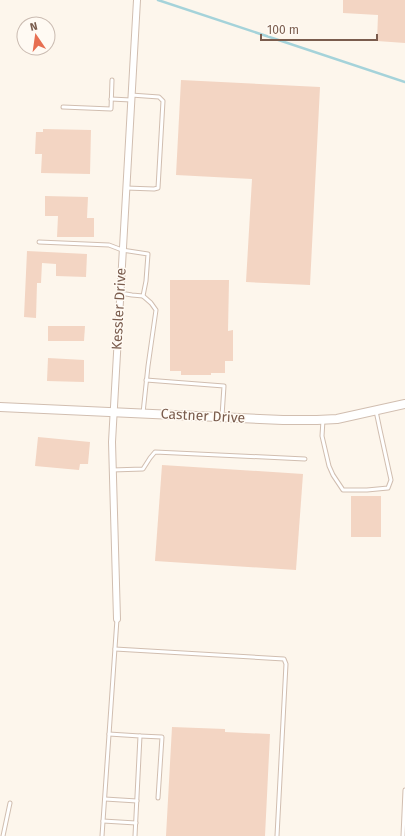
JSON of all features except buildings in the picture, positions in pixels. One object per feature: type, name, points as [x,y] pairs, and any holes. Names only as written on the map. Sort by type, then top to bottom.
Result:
[{"type":"street","name":"Kessler Drive","points":[[117,619],[112,442],[137,0]]},
{"type":"street","name":"Castner Drive","points":[[0,406],[143,414],[283,420],[323,420],[348,417],[405,404]]},
{"type":"lane","points":[[63,107],[111,109],[112,80]]},
{"type":"lane","points":[[111,100],[159,97],[163,101],[158,188],[126,188]]},
{"type":"lane","points":[[39,242],[109,245],[122,250],[148,254],[146,281],[143,296]]},
{"type":"lane","points":[[120,293],[143,296],[156,310],[146,380],[143,414]]},
{"type":"lane","points":[[146,380],[224,386],[222,417]]},
{"type":"lane","points":[[323,420],[322,436],[329,466],[343,490],[388,488],[391,480],[376,410]]},
{"type":"lane","points":[[112,470],[143,469],[155,452],[305,459]]},
{"type":"lane","points":[[102,836],[117,619]]},
{"type":"lane","points":[[115,649],[284,659],[286,664],[277,836]]},
{"type":"lane","points":[[109,734],[162,737],[158,798]]},
{"type":"lane","points":[[135,836],[140,736]]},
{"type":"lane","points":[[403,836],[405,790]]},
{"type":"lane","points":[[105,799],[137,802]]},
{"type":"lane","points":[[3,836],[10,803]]},
{"type":"lane","points":[[103,822],[136,823]]},
{"type":"waterway","points":[[158,0],[405,82]]}]
